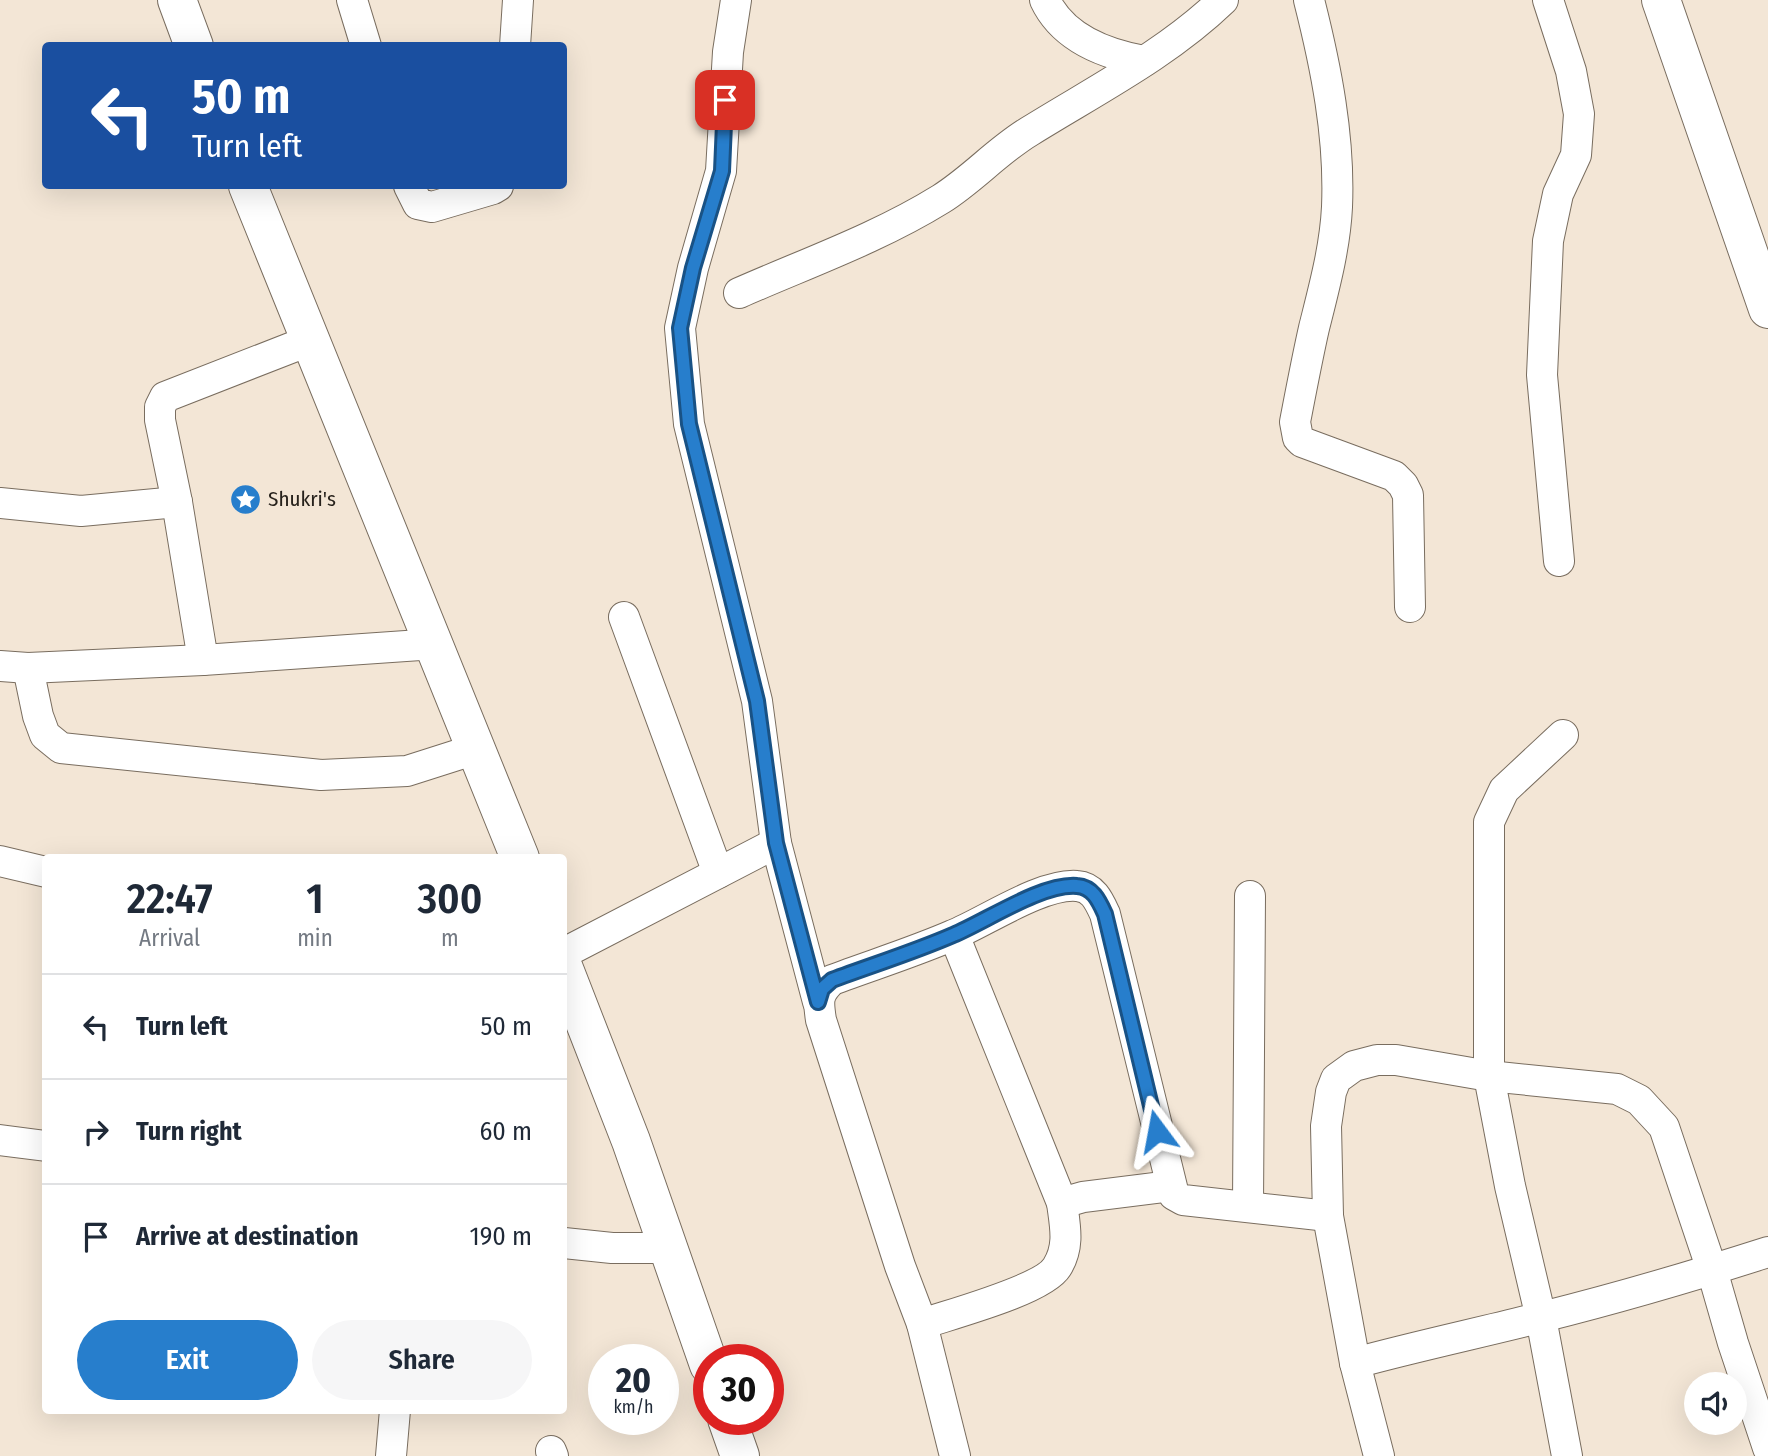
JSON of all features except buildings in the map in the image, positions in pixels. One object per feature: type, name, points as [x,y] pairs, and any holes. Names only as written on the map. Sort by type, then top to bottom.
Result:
[{"type":"street","points":[[177,0],[193,42]]},
{"type":"street","points":[[352,0],[365,42]]},
{"type":"street","points":[[515,42],[518,0]]},
{"type":"street","points":[[736,0],[728,52],[722,171],[693,268],[680,328],[689,424],[757,701],[776,843],[821,1020],[900,1266],[922,1324],[955,1456]]},
{"type":"street","points":[[1045,0],[1063,26],[1087,43],[1115,56],[1144,61]]},
{"type":"street","points":[[739,293],[868,238],[943,198],[1023,135],[1196,26],[1223,0]]},
{"type":"street","points":[[1308,0],[1329,96],[1338,164],[1337,209],[1331,256],[1295,422],[1296,431],[1302,442],[1394,476],[1403,485],[1408,495],[1410,607]]},
{"type":"street","points":[[1548,0],[1572,71],[1579,114],[1576,155],[1558,194],[1548,241],[1543,348],[1542,375],[1559,561]]},
{"type":"street","points":[[1661,0],[1768,309]]},
{"type":"street","points":[[249,189],[518,854]]},
{"type":"street","points":[[410,189],[418,204],[432,207],[493,189]]},
{"type":"street","points":[[203,660],[177,502],[160,420],[160,407],[165,397],[311,340]]},
{"type":"street","points":[[0,503],[81,511],[177,502]]},
{"type":"street","points":[[624,617],[718,873]]},
{"type":"street","points":[[435,644],[203,660],[14,667],[45,735],[61,748],[321,775],[407,771],[476,749]]},
{"type":"street","points":[[1563,735],[1504,790],[1489,822],[1489,1076],[1510,1186],[1541,1318],[1567,1456]]},
{"type":"street","points":[[567,951],[776,843]]},
{"type":"street","points":[[0,861],[42,871]]},
{"type":"street","points":[[818,1002],[822,989],[832,980],[954,935],[1011,905],[1059,888],[1086,887],[1105,914],[1174,1195],[1183,1200],[1328,1216]]},
{"type":"street","points":[[1248,1206],[1250,896]]},
{"type":"street","points":[[922,1324],[1039,1283],[1056,1269],[1063,1255],[1067,1235],[1062,1203],[954,935]]},
{"type":"street","points":[[567,977],[670,1248],[702,1344]]},
{"type":"street","points":[[1379,1456],[1355,1363],[1328,1216],[1326,1126],[1331,1092],[1336,1079],[1354,1066],[1377,1060],[1396,1060],[1489,1076],[1617,1089],[1639,1100],[1664,1127],[1768,1448]]},
{"type":"street","points":[[0,1140],[42,1145]]},
{"type":"street","points":[[1062,1203],[1083,1196],[1171,1186]]},
{"type":"street","points":[[567,1243],[612,1248],[670,1248]]},
{"type":"street","points":[[1355,1363],[1541,1318],[1768,1252]]},
{"type":"street","points":[[391,1456],[395,1414]]},
{"type":"street","points":[[733,1435],[740,1456]]},
{"type":"place","name":"Shukri's","points":[[245,499]]},
{"type":"route","points":[[725,100],[722,171],[693,268],[680,328],[689,424],[757,701],[776,843],[818,1002],[822,989],[832,980],[954,935],[1011,905],[1059,888],[1086,887],[1100,902],[1105,914],[1157,1131]]}]
